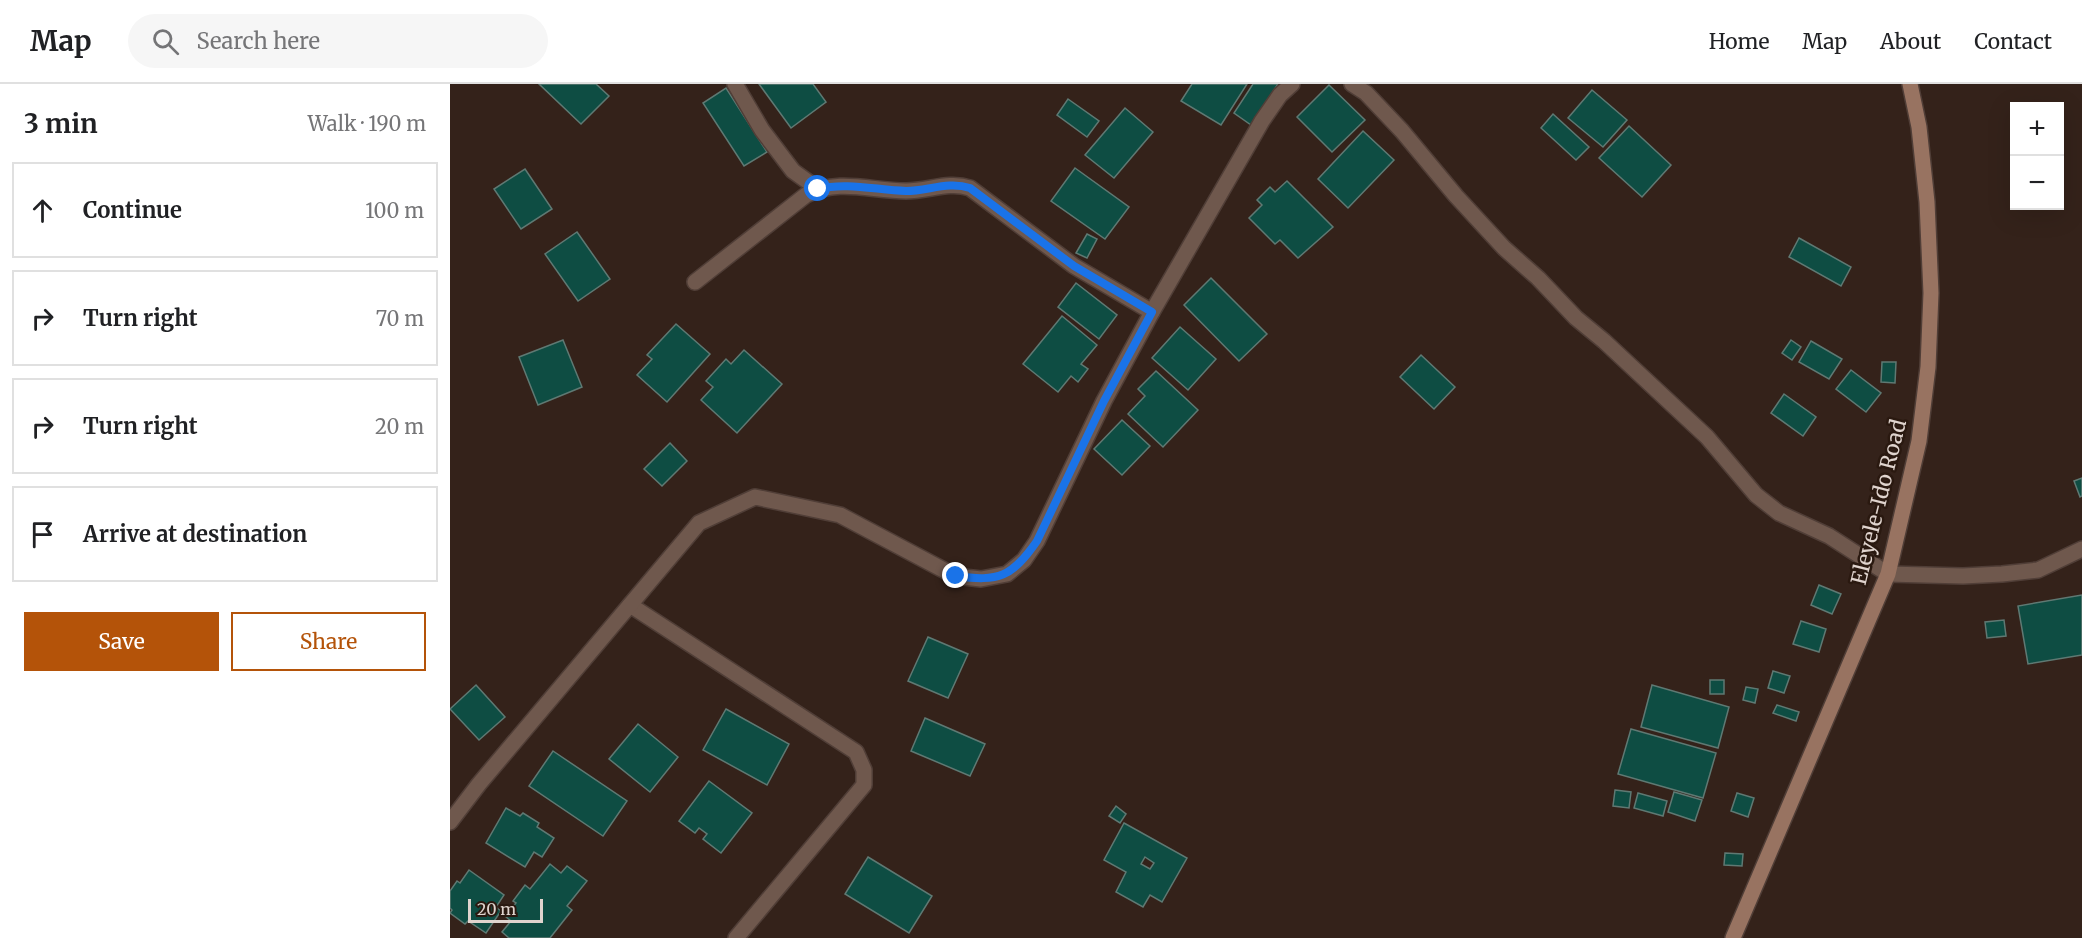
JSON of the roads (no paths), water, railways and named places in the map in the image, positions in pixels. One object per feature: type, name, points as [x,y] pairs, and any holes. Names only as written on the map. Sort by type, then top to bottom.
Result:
[{"type":"main road","name":"Eleyele-Ido Road","points":[[1733,938],[1888,574],[1918,441],[1928,367],[1931,293],[1927,201],[1910,84]]},
{"type":"street","points":[[735,84],[762,130],[793,171],[818,189]]},
{"type":"street","points":[[450,822],[479,784],[699,523],[755,497],[840,514],[956,576],[981,579],[1006,574],[1024,560],[1037,541],[1104,401],[1152,312],[1262,121],[1280,95],[1292,84]]},
{"type":"street","points":[[1352,84],[1366,93],[1402,131],[1504,249],[1538,278],[1576,318],[1604,341],[1707,437],[1756,495],[1779,513],[1828,536],[1888,574],[1963,576],[2038,570],[2082,549]]},
{"type":"street","points":[[695,282],[806,195],[818,189],[835,185],[914,190],[946,184],[970,188],[1074,266],[1152,312]]},
{"type":"street","points":[[630,605],[856,752],[864,770],[864,785],[736,938]]}]
